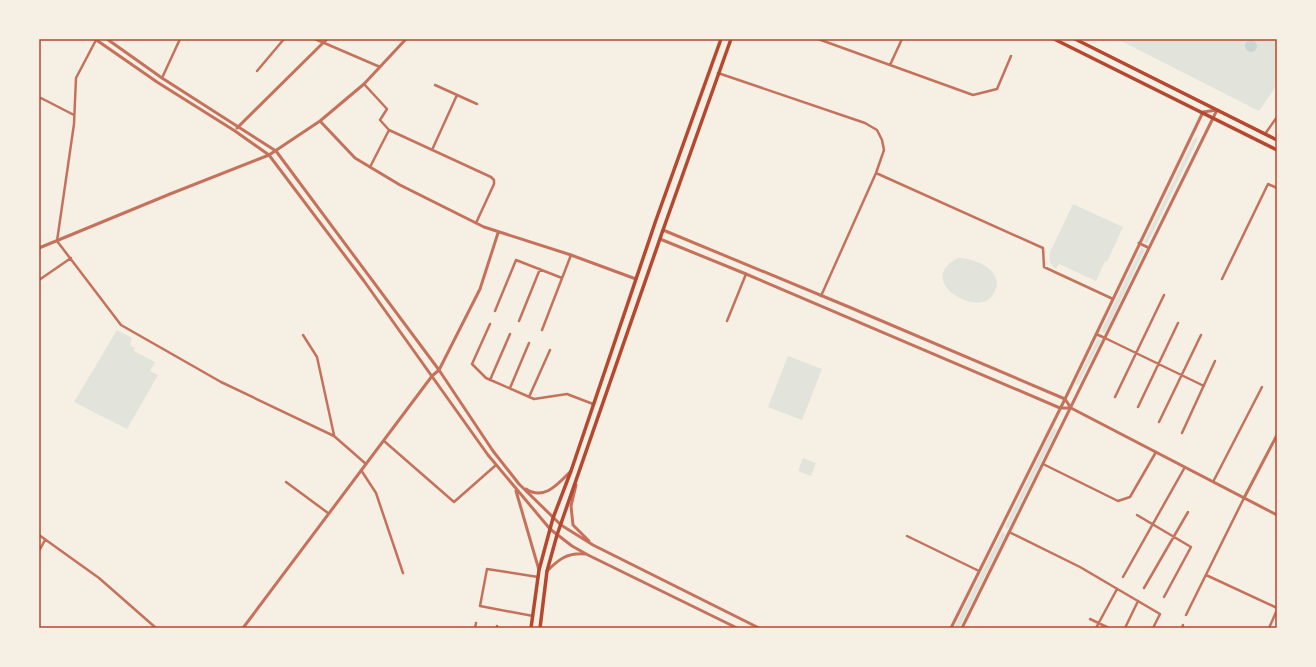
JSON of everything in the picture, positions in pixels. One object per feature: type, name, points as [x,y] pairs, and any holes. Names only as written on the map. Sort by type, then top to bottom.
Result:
[{"type":"main road","points":[[531,628],[539,570],[553,518],[571,471],[656,220],[721,39]]},
{"type":"main road","points":[[540,628],[547,571],[557,535],[662,230],[731,39]]},
{"type":"main road","points":[[1054,39],[1277,150]]},
{"type":"main road","points":[[1075,39],[1277,140]]},
{"type":"street","points":[[107,39],[162,78],[276,151],[439,370],[493,451],[519,484],[553,518],[561,525],[593,545],[759,628]]},
{"type":"street","points":[[162,78],[180,39]]},
{"type":"street","points":[[257,71],[284,39]]},
{"type":"street","points":[[315,39],[380,68]]},
{"type":"street","points":[[235,131],[327,39]]},
{"type":"street","points":[[39,248],[276,151],[320,121],[364,84],[406,39]]},
{"type":"street","points":[[818,39],[973,95],[997,89],[1011,56]]},
{"type":"street","points":[[890,65],[902,39]]},
{"type":"street","points":[[366,464],[334,436],[220,382],[121,325],[57,241],[74,115],[76,78],[95,40],[269,154],[360,275],[488,455],[550,529],[572,546],[588,555],[737,628]]},
{"type":"street","points":[[718,74],[871,125],[877,130],[882,140],[884,150],[876,173],[821,296]]},
{"type":"street","points":[[364,84],[387,109],[380,120],[389,130],[494,180],[494,184],[475,223]]},
{"type":"street","points":[[435,85],[477,104]]},
{"type":"street","points":[[432,150],[457,95]]},
{"type":"street","points":[[39,99],[41,98],[74,115]]},
{"type":"street","points":[[951,628],[1065,399],[1203,112],[1217,110]]},
{"type":"street","points":[[962,628],[1217,110]]},
{"type":"street","points":[[1265,134],[1277,117]]},
{"type":"street","points":[[320,121],[355,158],[400,185],[475,223],[498,233],[571,255],[636,279]]},
{"type":"street","points":[[370,167],[389,130]]},
{"type":"street","points":[[876,173],[1043,248],[1044,267],[1112,299]]},
{"type":"street","points":[[1222,279],[1268,184],[1277,188]]},
{"type":"street","points":[[662,230],[1065,399],[1071,408]]},
{"type":"street","points":[[243,628],[432,376],[439,370],[480,289],[498,233]]},
{"type":"street","points":[[668,243],[672,234]]},
{"type":"street","points":[[660,239],[746,274],[1060,408],[1071,408],[1277,515]]},
{"type":"street","points":[[1139,243],[1149,248]]},
{"type":"street","points":[[542,330],[571,255]]},
{"type":"street","points":[[39,280],[71,258]]},
{"type":"street","points":[[495,311],[516,260],[562,278]]},
{"type":"street","points":[[519,321],[540,269]]},
{"type":"street","points":[[727,321],[746,274]]},
{"type":"street","points":[[1115,397],[1164,295]]},
{"type":"street","points":[[1138,407],[1178,323]]},
{"type":"street","points":[[490,324],[472,364],[486,378],[534,399],[567,394],[593,404]]},
{"type":"street","points":[[490,380],[510,334]]},
{"type":"street","points":[[1096,334],[1204,386]]},
{"type":"street","points":[[303,335],[317,357],[334,436]]},
{"type":"street","points":[[1159,422],[1201,335]]},
{"type":"street","points":[[510,388],[530,343]]},
{"type":"street","points":[[529,397],[550,350]]},
{"type":"street","points":[[1182,433],[1216,361]]},
{"type":"street","points":[[1213,482],[1262,387]]},
{"type":"street","points":[[1186,615],[1244,498],[1276,440],[1277,435]]},
{"type":"street","points":[[384,441],[454,502],[496,465]]},
{"type":"street","points":[[1043,464],[1118,501],[1130,497],[1156,452]]},
{"type":"street","points":[[1123,577],[1185,467]]},
{"type":"street","points":[[361,470],[376,493],[403,573]]},
{"type":"street","points":[[519,484],[537,494],[544,493],[552,490],[571,471]]},
{"type":"street","points":[[286,482],[328,513]]},
{"type":"street","points":[[576,482],[571,506],[573,525],[593,545]]},
{"type":"street","points":[[516,489],[539,570]]},
{"type":"street","points":[[1144,588],[1188,512]]},
{"type":"street","points":[[1137,515],[1191,547],[1164,597]]},
{"type":"street","points":[[1001,528],[1080,567],[1160,614],[1153,628]]},
{"type":"street","points":[[39,535],[99,578],[156,628]]},
{"type":"street","points":[[907,536],[979,571]]},
{"type":"street","points":[[39,551],[45,540]]},
{"type":"street","points":[[547,571],[557,561],[563,558],[576,553],[588,555]]},
{"type":"street","points":[[533,616],[480,606],[487,569],[538,577]]},
{"type":"street","points":[[1206,575],[1277,609],[1269,628]]},
{"type":"street","points":[[1096,628],[1117,589]]},
{"type":"street","points":[[1125,628],[1138,601]]},
{"type":"street","points":[[1090,619],[1109,628]]},
{"type":"street","points":[[475,628],[476,622]]},
{"type":"shaded area","points":[[1117,39],[1277,39],[1277,85],[1259,111]]},
{"type":"shaded area","points":[[1253,40],[1256,41],[1256,51],[1249,52],[1246,51],[1245,44],[1246,41]]},
{"type":"shaded area","points":[[1197,137],[1197,141],[1147,244],[1144,242],[1194,139]]},
{"type":"shaded area","points":[[1073,204],[1123,227],[1107,262],[1105,261],[1096,281],[1059,264],[1056,269],[1050,260],[1051,250]]},
{"type":"shaded area","points":[[1141,248],[1145,249],[1105,333],[1101,331]]},
{"type":"shaded area","points":[[958,258],[982,264],[994,274],[997,280],[996,288],[992,296],[984,302],[974,302],[963,299],[952,294],[945,285],[942,276],[946,267]]},
{"type":"shaded area","points":[[117,330],[132,338],[130,345],[135,348],[134,351],[155,362],[150,371],[158,375],[127,429],[74,402]]},
{"type":"shaded area","points":[[1098,338],[1101,340],[1078,385],[1075,384]]},
{"type":"shaded area","points":[[788,356],[822,369],[802,420],[768,407]]},
{"type":"shaded area","points":[[1053,428],[1057,430],[1008,529],[1005,527]]},
{"type":"shaded area","points":[[803,458],[816,463],[811,476],[798,471]]},
{"type":"shaded area","points":[[1002,532],[1006,534],[959,628],[954,628]]}]
